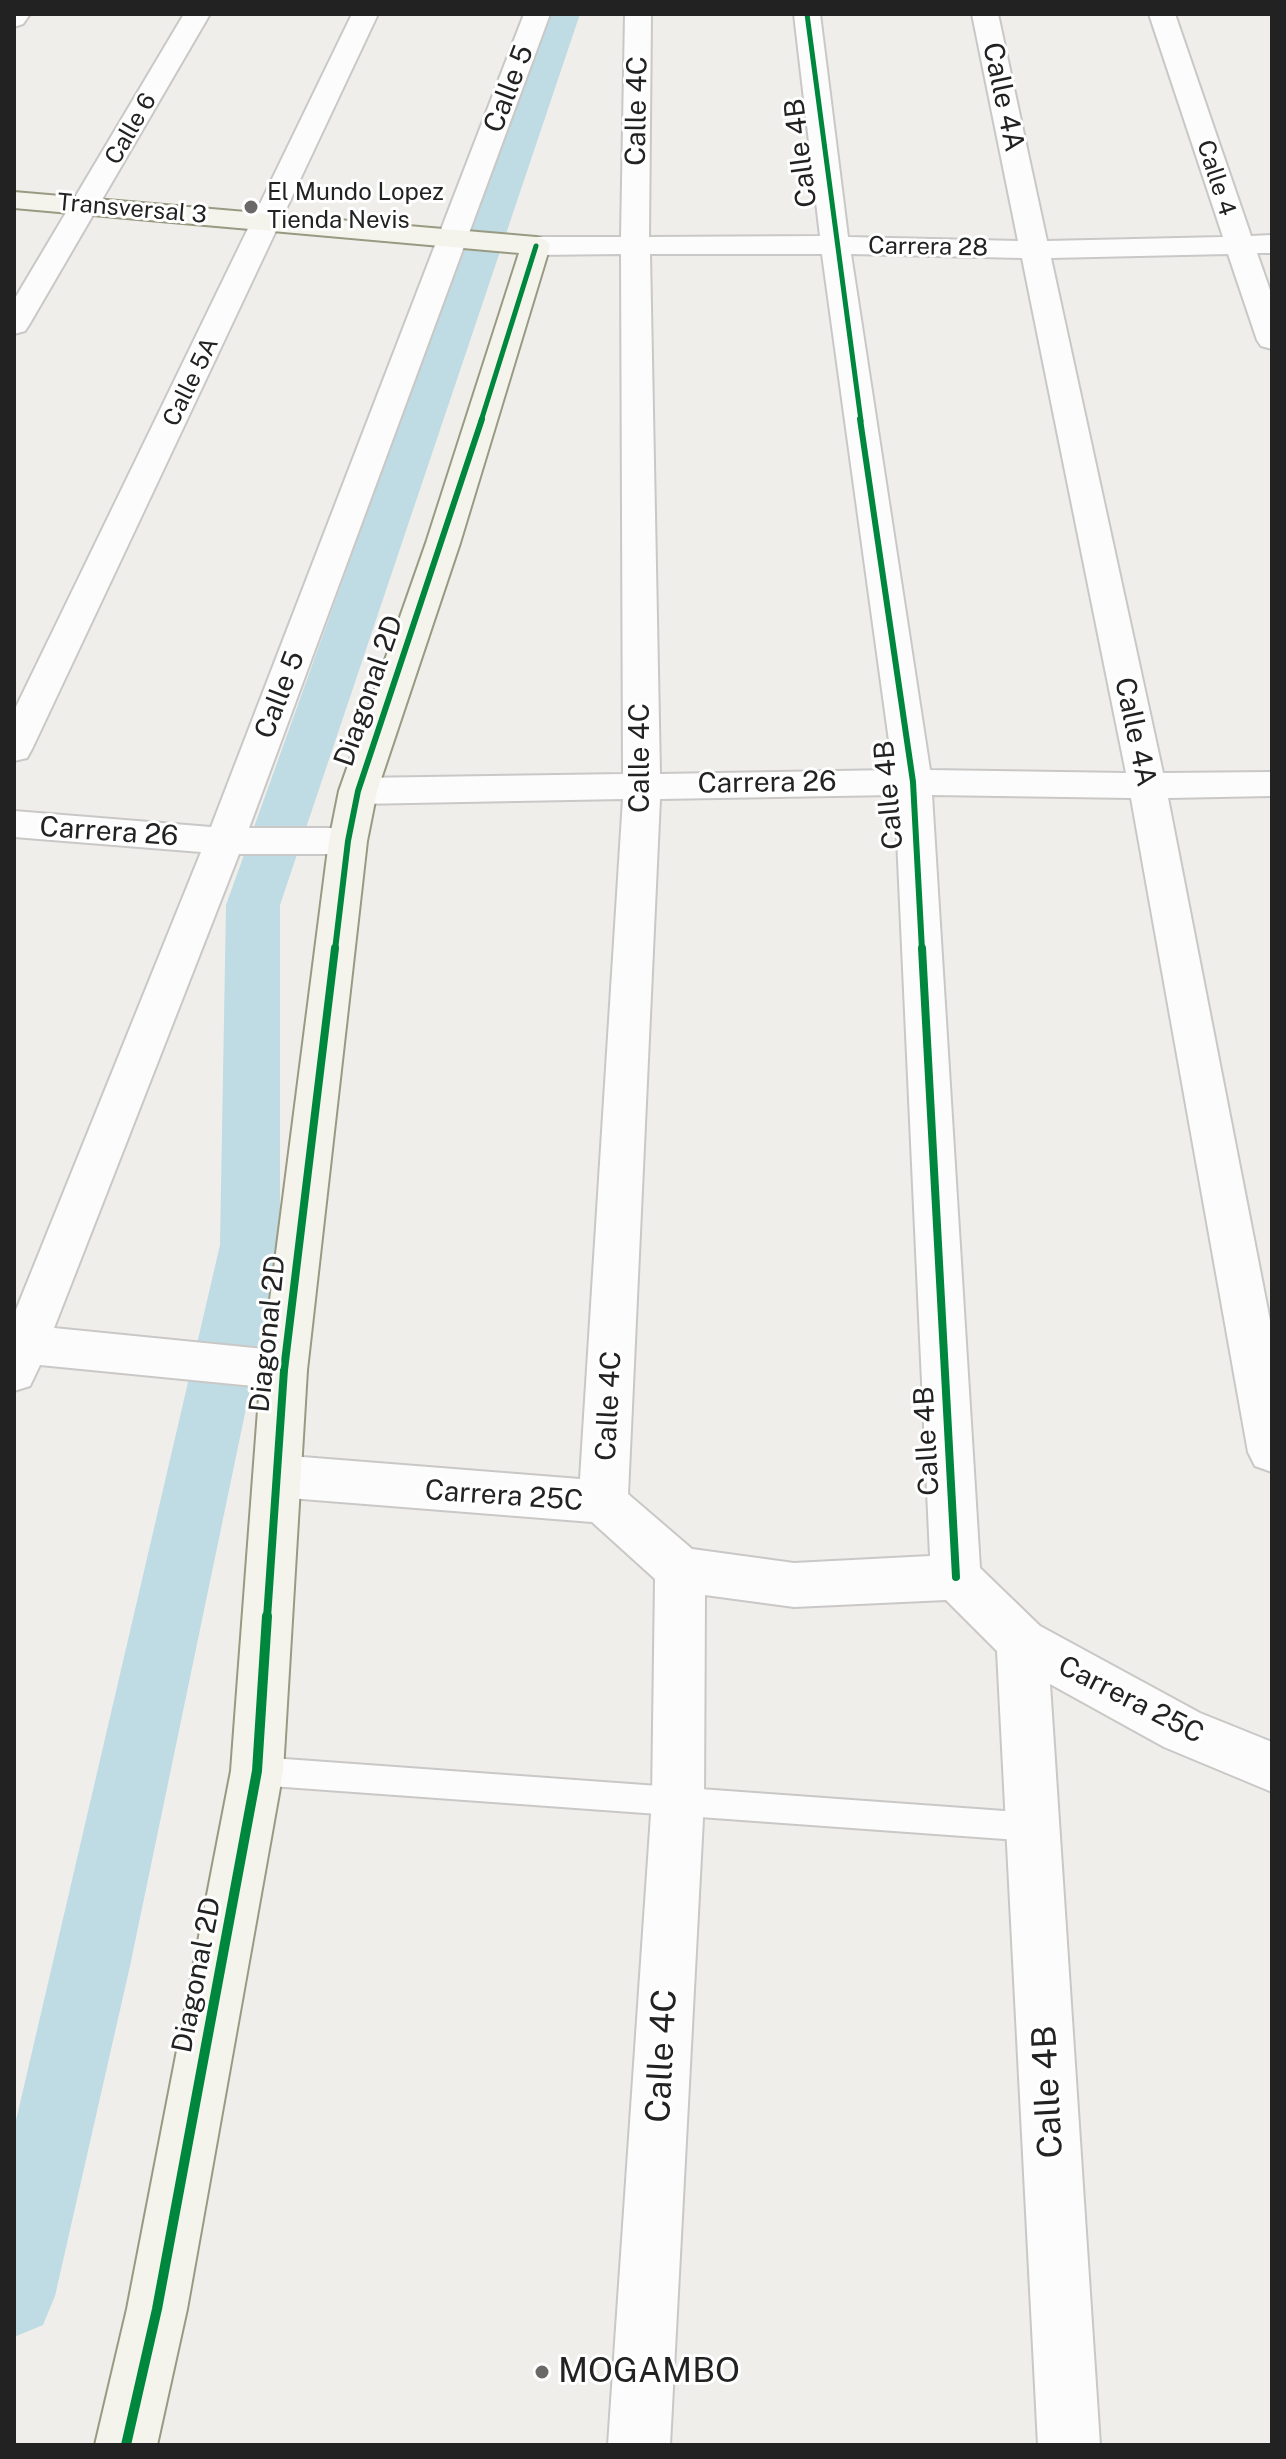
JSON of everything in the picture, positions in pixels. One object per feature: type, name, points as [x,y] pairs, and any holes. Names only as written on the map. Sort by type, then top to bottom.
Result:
[{"type":"street","name":"Calle 6","points":[[14,325],[197,14]]},
{"type":"street","name":"Calle 5A","points":[[14,749],[365,14]]},
{"type":"street","name":"Calle 5","points":[[17,1353],[238,841],[462,238],[537,14]]},
{"type":"street","name":"Calle 4C","points":[[603,1502],[642,785],[635,244],[638,14]]},
{"type":"street","name":"Calle 4B","points":[[807,14],[835,245],[913,782],[956,1577]]},
{"type":"street","name":"Calle 4A","points":[[985,14],[1147,786],[1272,1452]]},
{"type":"street","name":"Calle 4","points":[[1162,14],[1272,340]]},
{"type":"street","name":"Transversal 3","points":[[14,200],[521,244]]},
{"type":"street","name":"Carrera 28","points":[[521,244],[835,245],[1034,250],[1272,244]]},
{"type":"street","name":"Diagonal 2D","points":[[126,2445],[157,2309],[257,1771],[284,1370],[326,841],[358,791],[443,543],[521,244]]},
{"type":"street","name":"Carrera 26","points":[[358,791],[913,782],[1147,786],[1272,784]]},
{"type":"street","name":"Carrera 26","points":[[14,824],[238,841],[326,841]]},
{"type":"street","points":[[17,1353],[284,1370]]},
{"type":"street","name":"Carrera 25C","points":[[277,1476],[603,1502],[680,1570]]},
{"type":"street","name":"Calle 4C","points":[[639,2445],[678,1800],[680,1570]]},
{"type":"street","points":[[680,1570],[794,1585],[956,1577]]},
{"type":"street","name":"Carrera 25C","points":[[956,1577],[1022,1642],[1182,1730],[1272,1767]]},
{"type":"street","name":"Calle 4B","points":[[1022,1642],[1069,2445]]},
{"type":"lane","points":[[257,1771],[1032,1827]]},
{"type":"waterway","points":[[14,2296],[92,1966],[250,1245],[253,905],[563,14]]},
{"type":"cycle path","points":[[807,14],[835,245],[913,782],[956,1577]]},
{"type":"cycle path","points":[[126,2445],[157,2309],[257,1771],[284,1370],[348,841],[358,791],[443,543],[536,246]]},
{"type":"place","name":"El Mundo Lopez Tienda Nevis","points":[[251,207]]},
{"type":"place","name":"MOGAMBO","points":[[542,2372]]}]
